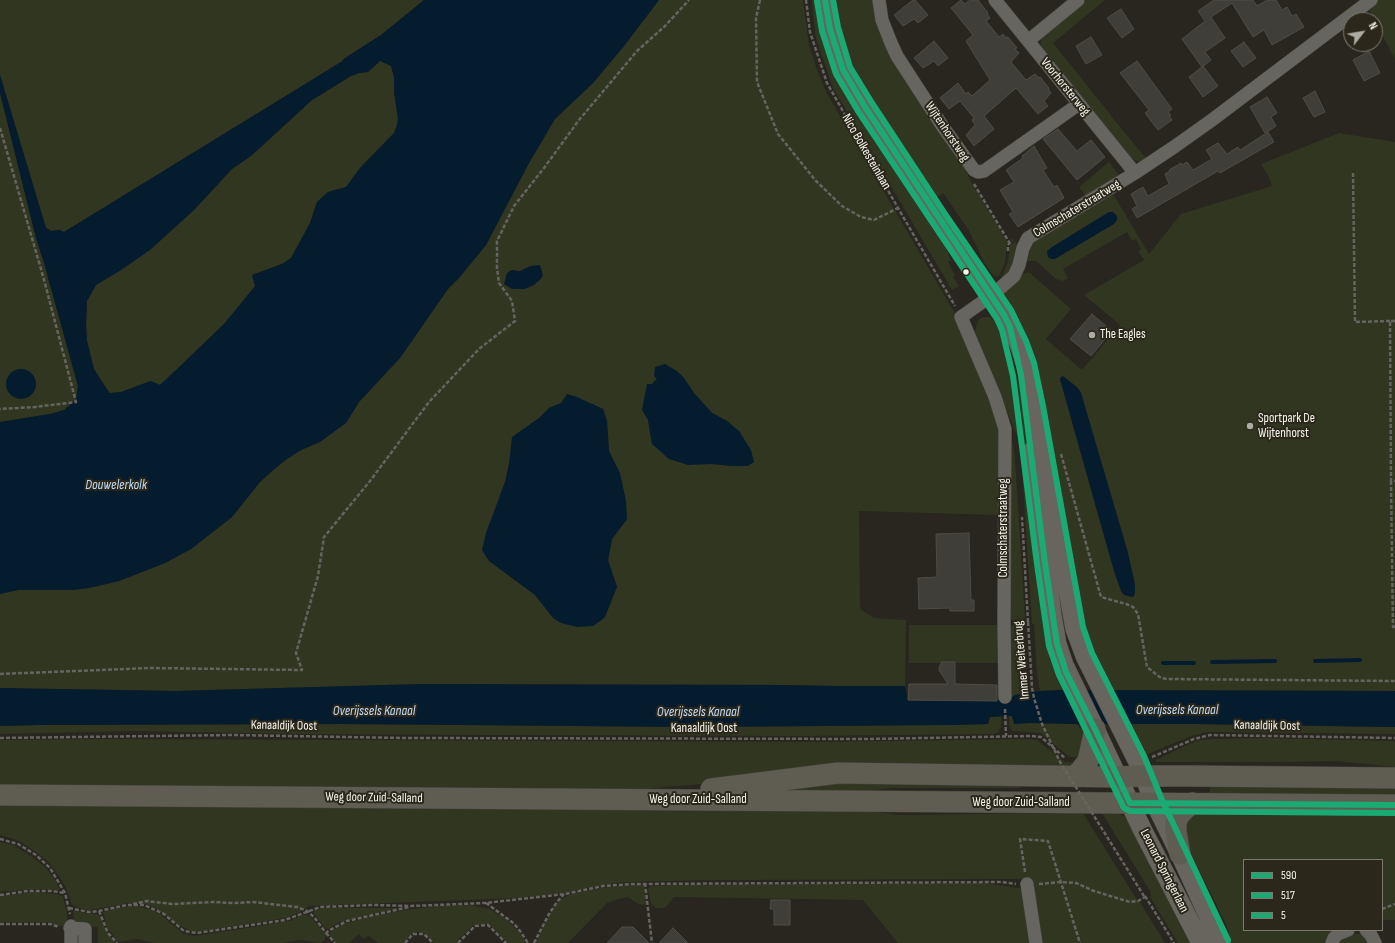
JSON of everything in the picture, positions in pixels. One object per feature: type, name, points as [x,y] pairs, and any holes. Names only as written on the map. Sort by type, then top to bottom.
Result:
[{"type":"main road","points":[[1082,768],[1095,729]]},
{"type":"main road","name":"Weg door Zuid-Salland","points":[[603,800],[773,782],[838,773],[1082,768],[1118,777],[1140,768],[1395,778]]},
{"type":"main road","name":"Weg door Zuid-Salland","points":[[0,795],[1395,805]]},
{"type":"main road","points":[[1180,854],[1176,823],[1178,817],[1192,803]]},
{"type":"street","name":"Nico Bolkesteinlaan","points":[[825,0],[831,34],[846,76],[938,218],[991,296],[1019,344],[1026,365],[1075,629],[1085,656],[1121,728],[1155,803]]},
{"type":"street","name":"Wijtenhorstweg","points":[[879,0],[882,20],[897,56],[974,170],[978,172],[984,170],[1079,104]]},
{"type":"street","name":"Voorhorsterweg","points":[[995,0],[1135,174]]},
{"type":"street","points":[[1028,40],[1078,0]]},
{"type":"street","name":"Colmschaterstraatweg","points":[[1005,697],[1005,429],[995,397],[962,317],[991,296],[1014,276],[1023,248],[1028,238],[1135,174],[1212,120],[1371,0]]},
{"type":"street","name":"Nico Bolkesteinlaan","points":[[1010,327],[1021,375],[1057,644],[1073,685],[1118,777]]},
{"type":"street","name":"Leonard Springerlaan","points":[[1118,777],[1201,943]]},
{"type":"street","name":"Leonard Springerlaan","points":[[1155,803],[1221,943]]},
{"type":"street","points":[[1027,885],[1036,943]]},
{"type":"street","points":[[71,943],[71,927],[85,929],[85,943]]},
{"type":"street","points":[[1332,943],[1338,934],[1346,931]]},
{"type":"street","points":[[1367,931],[1375,943]]},
{"type":"path","points":[[0,674],[150,668],[302,670],[296,653],[318,576],[324,537],[370,481],[429,402],[478,349],[515,322],[512,301],[499,283],[497,241],[514,206],[579,120],[637,51],[665,26],[689,0]]},
{"type":"path","points":[[760,0],[756,18],[757,82],[778,134],[816,181],[848,210],[861,217],[874,220],[898,208]]},
{"type":"path","name":"Nico Bolkesteinlaan","points":[[806,0],[810,32],[827,83],[949,295]]},
{"type":"path","points":[[0,128],[43,276],[76,402],[35,407],[0,409]]},
{"type":"path","points":[[974,170],[971,177],[1009,242]]},
{"type":"path","points":[[1353,173],[1355,322],[1395,321]]},
{"type":"path","points":[[1390,321],[1393,627],[1395,627]]},
{"type":"path","points":[[1060,450],[1101,597],[1133,607],[1138,614],[1147,667],[1161,678],[1395,681]]},
{"type":"path","name":"Immer Weiterbrug","points":[[1022,512],[1032,688],[1042,724],[1061,764],[1145,896]]},
{"type":"path","points":[[1022,622],[1028,622]]},
{"type":"path","points":[[1005,721],[1006,736]]},
{"type":"path","name":"Kanaaldijk Oost","points":[[1140,768],[1151,758],[1194,739],[1210,735],[1395,738]]},
{"type":"path","name":"Kanaaldijk Oost","points":[[0,738],[231,736],[869,739],[1032,736],[1041,737],[1064,758],[1082,768]]},
{"type":"path","points":[[0,839],[18,844],[36,855],[50,868],[65,893],[69,908],[71,927],[57,927],[50,924],[0,924]]},
{"type":"path","points":[[1023,862],[1020,839],[1048,841],[1080,943]]},
{"type":"path","points":[[127,905],[144,905],[152,908],[164,914],[184,931],[197,933],[285,920],[320,907],[374,905],[411,906],[485,903],[564,894],[603,886],[645,883],[1002,882],[1008,884],[1027,885],[1061,882],[1076,883],[1130,902],[1138,901],[1145,896]]},
{"type":"path","points":[[645,883],[652,943]]},
{"type":"path","points":[[0,894],[28,891],[52,891],[65,893]]},
{"type":"path","points":[[534,943],[549,914],[564,894]]},
{"type":"path","name":"Leonard Springerlaan","points":[[1145,896],[1174,943]]},
{"type":"path","points":[[69,908],[89,912],[148,901],[172,904],[253,902],[297,907],[307,911],[314,917],[335,943]]},
{"type":"path","points":[[485,903],[512,922],[528,943]]},
{"type":"path","points":[[1383,908],[1395,904]]},
{"type":"path","points":[[326,933],[347,921],[411,906]]},
{"type":"path","points":[[99,911],[108,933],[117,943]]},
{"type":"path","points":[[458,943],[474,926],[488,925],[506,943]]},
{"type":"path","points":[[405,943],[413,934],[424,934],[432,943]]},
{"type":"green space","points":[[0,0],[424,0],[381,35],[341,62],[64,232],[60,230],[51,231],[46,228],[0,75]]},
{"type":"green space","points":[[659,0],[803,0],[809,45],[826,92],[957,317],[998,418],[1000,515],[859,511],[860,609],[874,618],[906,620],[905,686],[421,684],[176,691],[0,688],[0,594],[18,590],[73,590],[89,588],[119,581],[165,563],[191,549],[232,517],[260,482],[287,459],[346,423],[359,402],[400,358],[448,289],[486,245],[529,163],[555,119],[593,83],[624,46]],"holes":[[[677,371],[712,413],[727,421],[748,466],[712,464],[652,444],[648,420],[652,384],[657,378]],[[561,403],[592,404],[603,409],[607,421],[609,451],[614,462],[627,519],[612,539],[608,560],[617,587],[540,601],[535,595],[509,575],[497,505],[505,482],[516,434],[521,432],[539,418],[549,408]]]},
{"type":"green space","points":[[812,0],[819,0],[821,21],[934,222],[951,260],[948,262],[955,275],[953,277],[959,286],[952,290],[833,88],[816,39]]},
{"type":"green space","points":[[834,0],[875,0],[895,63],[966,170],[970,180],[1007,242],[1005,263],[999,276],[996,277],[993,275],[985,264],[968,229],[943,193],[938,197],[929,188],[856,77],[839,29]]},
{"type":"green space","points":[[1086,0],[1105,0],[1053,43],[1146,158],[1145,161],[1139,162],[1131,158],[1042,49],[1041,37]]},
{"type":"green space","points":[[1378,0],[1395,0],[1395,59],[1383,36],[1383,12],[1370,12],[1368,8]]},
{"type":"green space","points":[[380,60],[391,66],[394,77],[394,92],[398,119],[394,133],[360,168],[346,187],[328,192],[317,202],[310,223],[291,258],[282,264],[252,275],[256,286],[224,324],[160,385],[150,381],[121,392],[110,393],[94,369],[87,341],[87,301],[96,285],[121,270],[150,249],[194,210],[232,169],[251,156],[312,100],[351,76],[368,72]]},
{"type":"green space","points":[[0,93],[36,238],[78,386],[76,399],[64,410],[50,414],[0,422]],"holes":[[[21,369],[30,372],[35,380],[29,397],[18,398],[7,380],[12,372]]]},
{"type":"green space","name":"Sportpark De Wijtenhorst","points":[[1339,133],[1395,142],[1395,691],[1110,690],[1091,656],[1003,295],[1022,274],[1029,272],[1071,309],[1046,339],[1082,370],[1120,325],[1084,295],[1144,260],[1138,251],[1141,249],[1136,239],[1132,241],[1127,232],[1063,269],[1068,278],[1062,281],[1056,279],[1036,261],[1026,261],[1028,245],[1113,194],[1149,254],[1181,214],[1272,186],[1269,177],[1261,164]],"holes":[[[1061,377],[1080,390],[1128,553],[1123,594],[1114,571],[1060,379]]]},
{"type":"green space","points":[[1109,162],[1120,177],[1087,198],[1079,187]]},
{"type":"green space","points":[[1015,241],[1017,245],[1014,262],[1008,273],[1001,279],[1008,262],[1010,245]]},
{"type":"green space","points":[[990,317],[995,322],[997,321],[1010,350],[1019,384],[1037,526],[1047,646],[1050,660],[1063,690],[1040,691],[1037,674],[1034,624],[1032,624],[1021,451],[1018,437],[973,333],[975,333],[977,322],[980,318]]},
{"type":"green space","points":[[1011,445],[1013,445],[1015,458],[1025,619],[1009,620]]},
{"type":"green space","points":[[909,625],[998,625],[998,663],[909,663]]},
{"type":"green space","points":[[1020,625],[1024,694],[1015,695],[1011,698],[1009,626]]},
{"type":"green space","points":[[1001,716],[1001,727],[998,732],[994,734],[802,736],[480,735],[135,731],[0,734],[0,726],[39,725],[344,724],[691,727],[817,726],[988,724],[989,717]]},
{"type":"green space","points":[[1009,716],[1012,716],[1015,724],[1076,724],[1082,729],[1086,737],[1084,757],[1069,757],[1041,733],[1013,731],[1009,724]]},
{"type":"green space","points":[[1127,724],[1395,727],[1395,734],[1207,732],[1191,736],[1143,756]]},
{"type":"green space","points":[[1262,738],[1395,741],[1395,767],[1336,761],[1156,762],[1156,760],[1200,740]]},
{"type":"green space","points":[[104,739],[819,742],[1023,739],[1037,740],[1065,762],[1078,763],[1074,767],[773,776],[605,792],[0,788],[0,740]]},
{"type":"green space","points":[[1020,781],[1020,788],[894,788],[841,793],[782,793],[781,784]]},
{"type":"green space","points":[[1395,783],[1395,796],[1210,796],[1210,787],[1343,788]]},
{"type":"green space","points":[[0,803],[843,808],[899,815],[1083,813],[1165,943],[1040,943],[1030,879],[718,880],[626,882],[563,893],[516,898],[309,906],[300,912],[285,918],[196,932],[179,925],[154,907],[145,904],[129,903],[91,910],[85,910],[72,905],[66,888],[49,863],[26,845],[17,840],[0,835]]},
{"type":"green space","points":[[1395,809],[1395,920],[1383,920],[1383,859],[1243,859],[1243,931],[1331,931],[1328,936],[1327,943],[1231,943],[1227,926],[1181,834],[1189,811]]},
{"type":"green space","points":[[1102,813],[1119,814],[1126,817],[1197,943],[1178,943],[1150,897],[1150,891]]},
{"type":"green space","points":[[0,842],[13,845],[34,858],[46,868],[60,890],[37,889],[0,892]]},
{"type":"green space","points":[[984,883],[1019,888],[1024,891],[1033,943],[898,943],[863,900],[674,897],[665,908],[656,908],[651,904],[648,890],[649,887],[652,886],[668,885]]},
{"type":"green space","points":[[644,884],[647,905],[638,904],[628,897],[618,899],[607,903],[568,943],[536,943],[544,924],[552,911],[560,900],[568,895],[608,887]]},
{"type":"green space","points":[[36,892],[63,896],[67,913],[67,926],[57,926],[49,922],[0,922],[0,896]]},
{"type":"green space","points":[[470,905],[489,909],[506,919],[518,931],[526,943],[508,943],[489,924],[474,924],[455,943],[434,943],[424,933],[418,932],[413,933],[403,943],[378,943],[368,935],[364,939],[359,934],[349,943],[336,943],[329,935],[330,932],[343,924],[369,917],[436,906]]},
{"type":"green space","points":[[135,906],[152,910],[161,915],[184,934],[195,936],[290,921],[302,915],[307,915],[312,918],[326,935],[325,939],[321,943],[301,940],[282,943],[154,943],[137,939],[118,942],[107,927],[103,912],[116,908]]},
{"type":"green space","points":[[325,908],[398,908],[340,922],[328,929],[325,928],[314,914],[313,910]]},
{"type":"green space","points":[[73,910],[100,916],[107,933],[115,943],[98,943],[98,927],[74,926]]},
{"type":"green space","points":[[1352,933],[1364,936],[1370,943],[1339,943],[1343,937]]},
{"type":"water","name":"Douwelerkolk","points":[[424,0],[659,0],[624,46],[593,83],[555,119],[529,163],[486,245],[448,289],[400,358],[359,402],[346,423],[320,442],[299,451],[287,459],[260,482],[232,517],[191,549],[165,563],[119,581],[89,588],[73,590],[18,590],[0,594],[0,422],[50,414],[64,410],[76,400],[78,386],[36,238],[0,93],[0,75],[46,228],[51,231],[60,230],[64,232],[341,62],[381,35]],"holes":[[[380,61],[391,66],[394,77],[394,92],[398,119],[394,133],[360,168],[346,187],[328,192],[317,202],[310,223],[291,258],[282,264],[252,275],[255,286],[224,324],[160,385],[151,381],[121,392],[109,393],[94,369],[87,341],[87,301],[96,285],[150,250],[194,210],[232,169],[251,156],[312,100],[351,76],[368,72]]]},
{"type":"water","points":[[1109,212],[1113,212],[1117,216],[1117,220],[1114,224],[1055,259],[1048,257],[1047,251],[1052,247]]},
{"type":"water","points":[[540,265],[543,275],[534,285],[525,289],[512,289],[504,284],[507,273],[512,270],[520,271],[530,266]]},
{"type":"water","points":[[665,364],[677,371],[684,378],[694,393],[712,413],[727,421],[739,431],[751,450],[754,462],[748,466],[712,464],[688,465],[669,459],[652,444],[648,420],[642,410],[647,384],[652,384],[657,379],[654,376],[655,367]]},
{"type":"water","points":[[21,369],[27,370],[35,378],[35,390],[27,398],[21,399],[15,398],[7,390],[6,384],[7,378],[15,370]]},
{"type":"water","points":[[1063,376],[1077,387],[1081,393],[1128,553],[1135,584],[1135,593],[1132,597],[1124,595],[1121,591],[1114,571],[1060,379]]},
{"type":"water","points":[[567,394],[603,409],[607,421],[609,451],[620,473],[626,501],[627,519],[612,539],[608,560],[617,587],[605,617],[593,626],[577,627],[561,623],[553,618],[535,595],[489,561],[482,550],[486,533],[505,482],[512,437],[539,418],[549,408],[561,403]]},
{"type":"water","name":"Overijssels Kanaal","points":[[421,684],[905,686],[908,701],[991,701],[1040,691],[1063,690],[1395,691],[1395,727],[1195,724],[1014,724],[1012,716],[990,717],[988,724],[957,725],[691,727],[344,724],[0,726],[0,688],[176,691]]},
{"type":"building","points":[[915,0],[928,15],[918,23],[914,19],[903,26],[894,15]]},
{"type":"building","points":[[961,0],[965,4],[970,0],[978,0],[990,18],[986,21],[999,37],[1003,34],[1006,38],[1008,37],[1017,48],[1015,49],[1019,53],[1011,62],[1026,80],[1035,74],[1039,78],[1040,77],[1051,93],[1044,101],[1048,106],[1038,114],[1016,88],[984,116],[994,129],[974,146],[966,135],[975,125],[972,120],[974,118],[960,101],[949,109],[940,98],[958,83],[966,94],[968,92],[972,96],[990,80],[966,41],[973,35],[951,8]]},
{"type":"building","points":[[1214,0],[1253,0],[1257,6],[1267,0],[1276,0],[1282,10],[1287,7],[1292,16],[1296,14],[1304,27],[1272,45],[1264,30],[1253,37],[1232,3],[1211,17],[1225,38],[1205,52],[1211,60],[1202,67],[1182,39],[1205,21],[1198,11]]},
{"type":"building","points":[[1121,9],[1134,29],[1122,38],[1107,18]]},
{"type":"building","points":[[1091,37],[1102,55],[1086,64],[1076,46]]},
{"type":"building","points":[[934,41],[948,58],[938,66],[934,61],[923,68],[914,58]]},
{"type":"building","points":[[1244,42],[1256,58],[1243,67],[1231,51]]},
{"type":"building","points":[[1370,52],[1380,73],[1364,81],[1353,60]]},
{"type":"building","points":[[1137,61],[1172,109],[1168,112],[1171,115],[1169,116],[1172,120],[1158,130],[1145,113],[1149,110],[1120,73]]},
{"type":"building","points":[[1203,66],[1218,86],[1203,97],[1189,77]]},
{"type":"building","points":[[1315,91],[1325,112],[1314,117],[1303,98]]},
{"type":"building","points":[[1267,97],[1277,113],[1271,117],[1276,126],[1265,133],[1250,107]]},
{"type":"building","points":[[1058,129],[1077,151],[1091,140],[1105,157],[1077,180],[1043,139]]},
{"type":"building","points":[[1268,132],[1274,142],[1220,173],[1218,171],[1137,218],[1132,209],[1137,206],[1131,194],[1143,187],[1148,196],[1169,184],[1165,174],[1181,163],[1182,165],[1187,162],[1193,170],[1212,159],[1206,150],[1218,143],[1227,154],[1238,147],[1240,150]]},
{"type":"building","points":[[1034,146],[1047,168],[1043,170],[1054,187],[1057,185],[1064,198],[1018,227],[1009,214],[1013,212],[1000,190],[1014,182],[1006,170],[1023,158],[1022,156]]},
{"type":"building","points":[[1092,314],[1112,331],[1091,356],[1070,339]]},
{"type":"building","points":[[969,533],[971,600],[974,600],[974,611],[950,611],[950,608],[919,609],[918,578],[937,577],[936,534]]},
{"type":"building","points":[[942,662],[955,662],[955,684],[997,685],[997,701],[908,700],[909,684],[948,684],[939,670]]},
{"type":"building","points":[[771,900],[790,900],[790,925],[774,925],[774,909],[770,909]]},
{"type":"building","points":[[622,927],[633,927],[649,943],[607,943]]},
{"type":"building","points":[[673,928],[688,943],[659,943]]},
{"type":"waterway","points":[[1315,661],[1360,660]]},
{"type":"waterway","points":[[1212,662],[1275,661]]},
{"type":"waterway","points":[[1163,663],[1194,663]]},
{"type":"transit line","name":"590","points":[[825,0],[830,29],[843,70],[865,107],[1004,315],[1010,327],[1021,375],[1057,644],[1066,672],[1130,803],[1395,805]]},
{"type":"transit line","name":"5","points":[[833,0],[838,27],[850,67],[945,214],[1011,310],[1026,341],[1034,363],[1043,406],[1083,627],[1092,653],[1144,756],[1162,800],[1228,940]]},
{"type":"transit line","name":"517","points":[[817,1],[822,31],[836,74],[858,111],[997,319],[1002,330],[1013,376],[1049,646],[1059,675],[1124,808],[1130,811],[1395,813]]},
{"type":"place","name":"The Eagles","points":[[1092,335]]},
{"type":"place","name":"Sportpark De Wijtenhorst","points":[[1250,426]]}]
